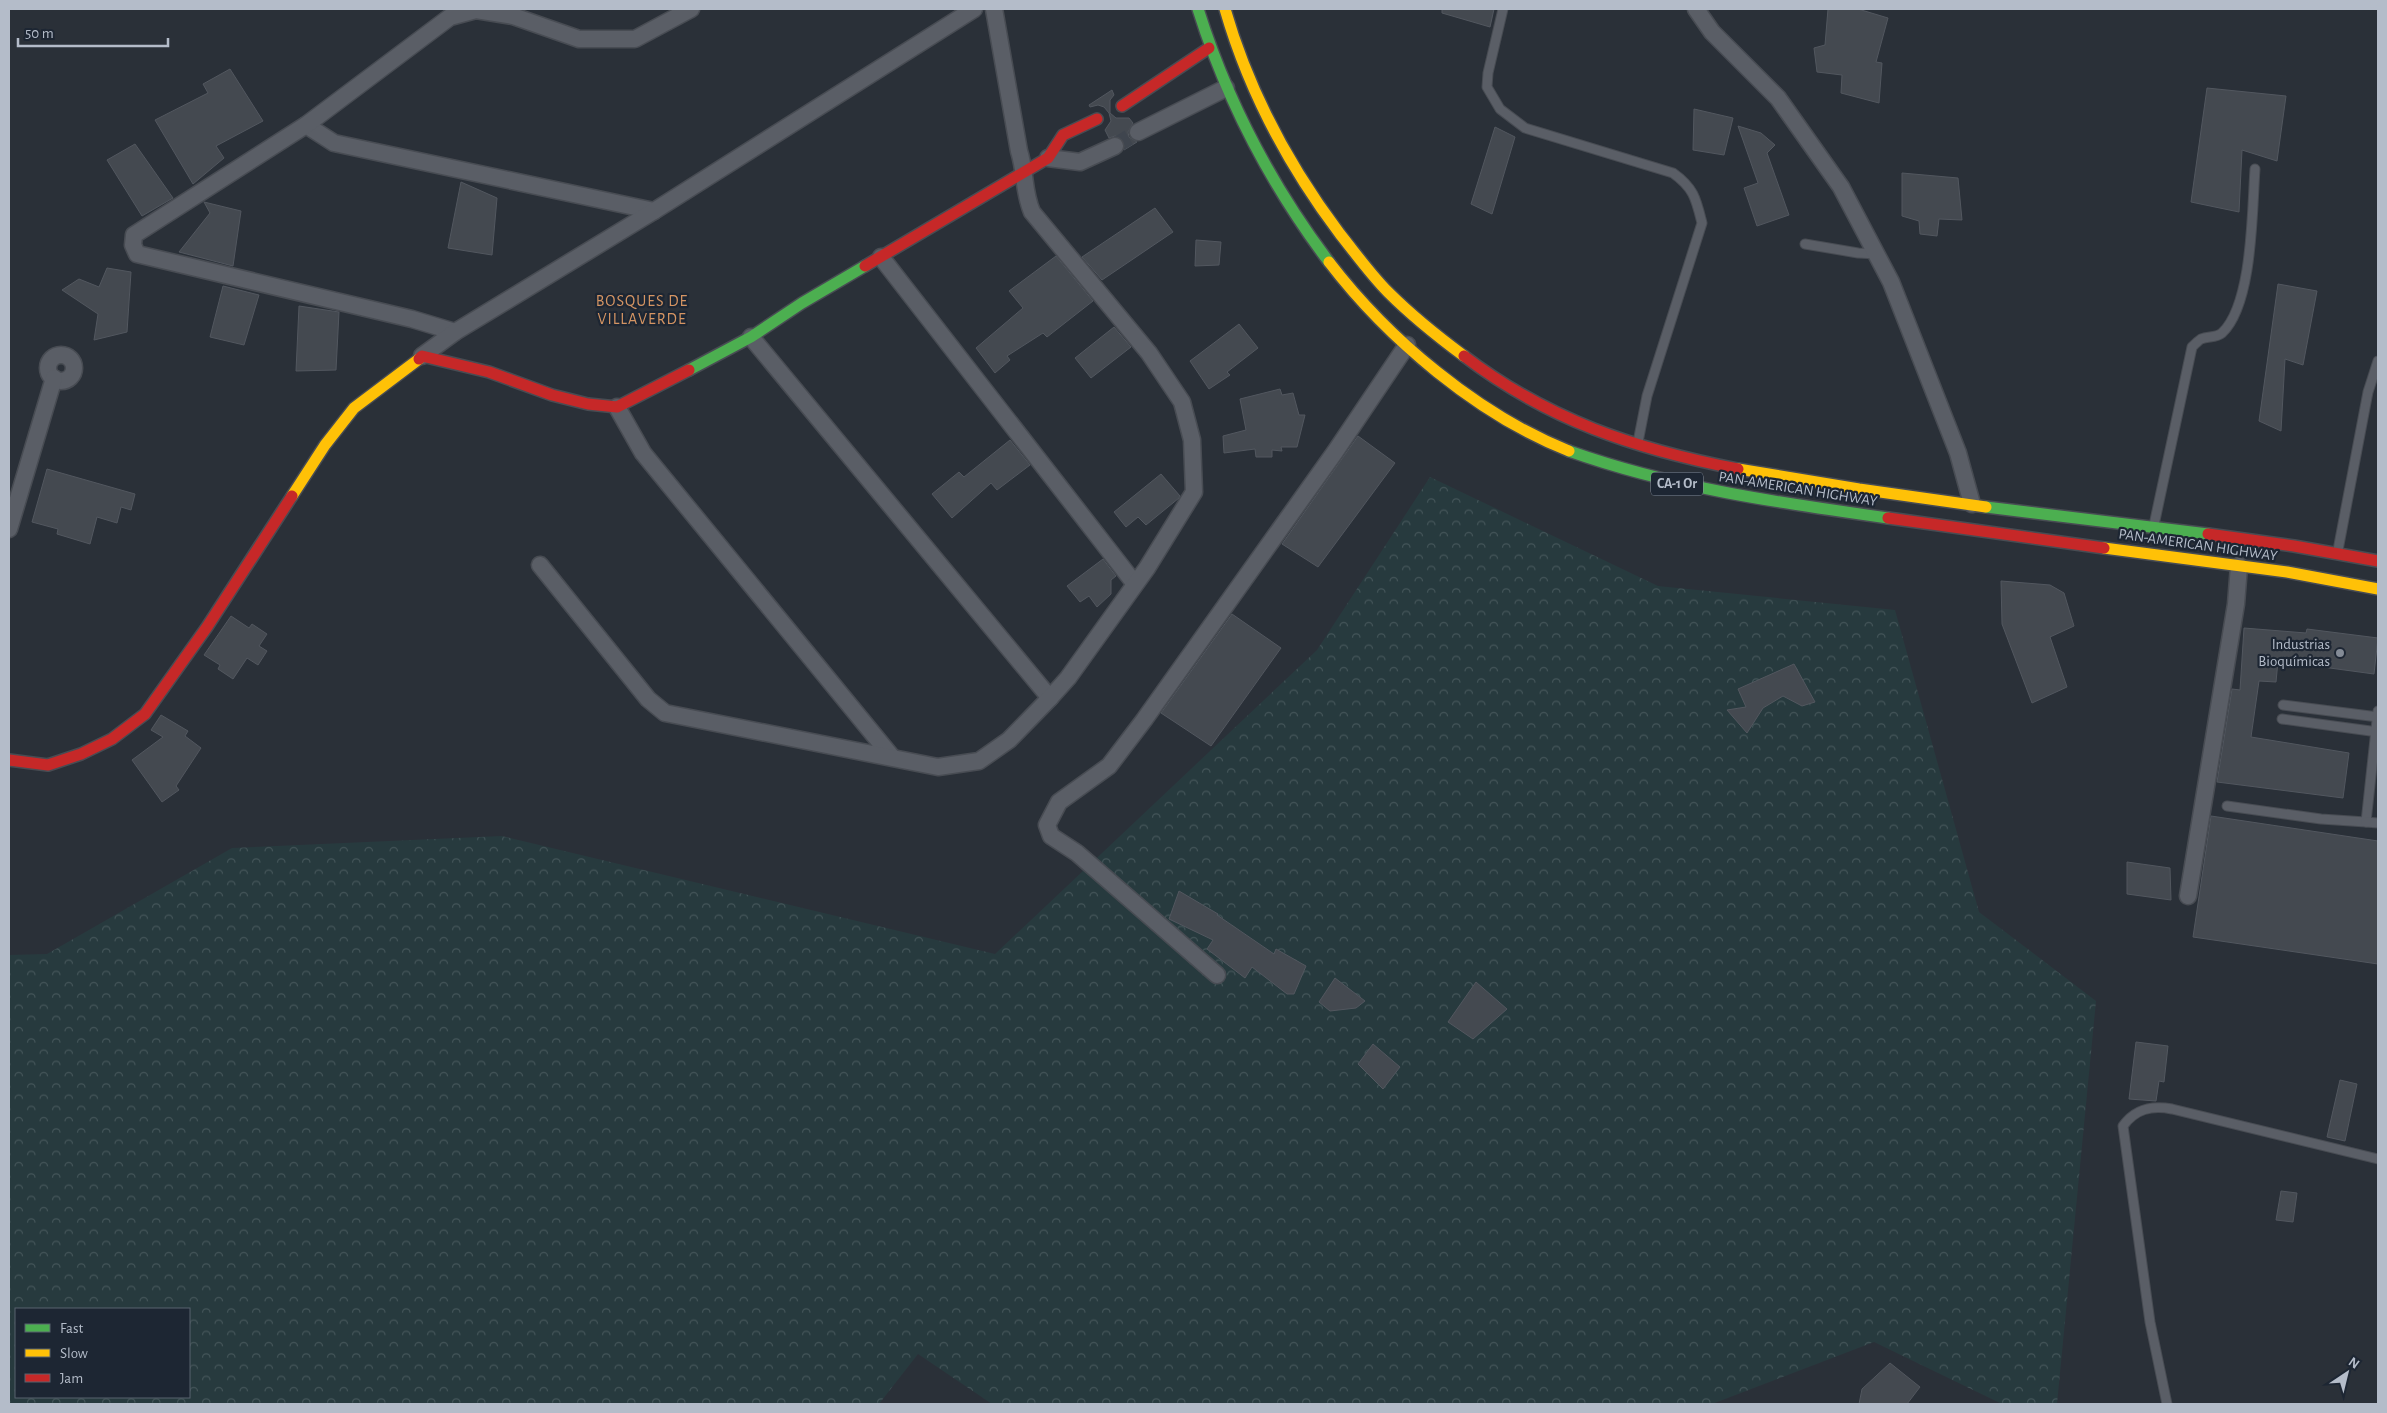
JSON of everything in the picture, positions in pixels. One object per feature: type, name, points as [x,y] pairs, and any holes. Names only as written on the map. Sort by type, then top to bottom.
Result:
[{"type":"main road","name":"PAN-AMERICAN HIGHWAY","points":[[1198,9],[1209,48],[1239,120],[1297,218],[1352,291],[1375,317],[1407,346],[1493,412],[1524,430],[1600,463],[1642,476],[1745,497],[2287,572],[2378,590]]},
{"type":"main road","name":"PAN-AMERICAN HIGHWAY","points":[[1225,9],[1236,50],[1251,85],[1290,160],[1329,220],[1389,293],[1429,328],[1520,394],[1549,411],[1637,446],[1782,477],[2154,527],[2337,553],[2378,561]]},
{"type":"main road","points":[[1122,106],[1209,48]]},
{"type":"main road","points":[[9,760],[48,765],[81,754],[112,738],[145,714],[207,626],[325,445],[354,408],[422,356],[489,372],[552,395],[588,404],[616,406],[751,338],[802,303],[1048,158],[1063,135],[1097,119]]},
{"type":"street","points":[[455,332],[412,319],[136,254],[133,245],[134,235],[306,125],[450,17],[476,10],[513,16],[579,39],[635,39],[691,9]]},
{"type":"street","points":[[422,356],[455,332],[654,211],[974,9]]},
{"type":"street","points":[[540,565],[648,699],[666,712],[938,767],[979,761],[1009,740],[1068,678],[1136,584],[1194,492],[1192,440],[1182,402],[1149,353],[1032,212],[1025,195],[1025,170],[1019,151],[994,9]]},
{"type":"street","points":[[1696,9],[1712,32],[1778,98],[1841,188],[1878,254],[1891,282],[1958,453],[1972,504]]},
{"type":"street","points":[[1138,132],[1226,88]]},
{"type":"street","points":[[306,125],[334,142],[654,211]]},
{"type":"street","points":[[1048,158],[1080,162],[1115,146]]},
{"type":"street","points":[[881,257],[1136,584]]},
{"type":"street","points":[[751,338],[1050,698]]},
{"type":"street","points":[[1217,974],[1077,853],[1051,836],[1047,825],[1050,815],[1072,790],[1109,766],[1329,460],[1407,346]]},
{"type":"street","points":[[9,529],[54,378]]},
{"type":"street","points":[[616,406],[643,453],[892,757]]},
{"type":"street","points":[[2188,896],[2236,604],[2238,566]]},
{"type":"lane","points":[[1503,9],[1488,73],[1487,88],[1500,109],[1525,128],[1673,174],[1686,183],[1696,198],[1702,223],[1647,396],[1637,446]]},
{"type":"lane","points":[[2154,527],[2192,347],[2200,340],[2220,335],[2227,328],[2241,299],[2250,248],[2255,169]]},
{"type":"lane","points":[[1805,244],[1858,253],[1878,254]]},
{"type":"lane","points":[[2337,553],[2368,392],[2378,361]]},
{"type":"lane","points":[[2283,705],[2378,714],[2366,822]]},
{"type":"lane","points":[[2282,718],[2377,732]]},
{"type":"lane","points":[[2227,806],[2321,819],[2378,823]]},
{"type":"lane","points":[[2167,1404],[2150,1322],[2123,1126],[2130,1116],[2145,1108],[2158,1106],[2378,1159]]},
{"type":"green space","points":[[1430,477],[1658,586],[1895,610],[1979,912],[2096,1001],[2057,1404],[2002,1404],[1874,1342],[1712,1404],[992,1404],[918,1354],[879,1404],[9,1404],[9,955],[47,954],[232,848],[502,836],[995,954],[1317,650]]},
{"type":"building","points":[[1442,9],[1494,9],[1490,27],[1442,13]]},
{"type":"building","points":[[1828,9],[1858,9],[1888,18],[1876,62],[1882,63],[1879,103],[1841,93],[1842,75],[1817,72],[1814,48],[1825,45]]},
{"type":"building","points":[[230,69],[263,121],[216,146],[224,158],[193,184],[155,120],[208,93],[203,84]]},
{"type":"building","points":[[2207,88],[2286,96],[2277,161],[2242,150],[2239,212],[2191,202]]},
{"type":"building","points":[[1112,90],[1114,95],[1110,100],[1110,113],[1116,118],[1129,118],[1133,123],[1128,132],[1129,137],[1137,142],[1124,150],[1124,142],[1121,138],[1115,136],[1109,138],[1105,130],[1111,121],[1109,113],[1104,107],[1098,105],[1090,107],[1089,105]]},
{"type":"building","points":[[1694,109],[1733,118],[1724,155],[1693,150]]},
{"type":"building","points":[[1738,126],[1761,133],[1775,145],[1767,153],[1789,215],[1757,226],[1744,188],[1758,183]]},
{"type":"building","points":[[1495,127],[1515,137],[1492,214],[1471,204]]},
{"type":"building","points":[[135,144],[173,198],[142,216],[107,160]]},
{"type":"building","points":[[1902,173],[1958,178],[1962,220],[1939,219],[1937,236],[1920,234],[1919,221],[1902,216]]},
{"type":"building","points":[[461,182],[497,198],[492,255],[448,248]]},
{"type":"building","points":[[204,202],[241,211],[233,266],[179,252],[210,213]]},
{"type":"building","points":[[1155,208],[1173,232],[1102,280],[1082,257]]},
{"type":"building","points":[[1196,240],[1221,242],[1219,265],[1195,266]]},
{"type":"building","points":[[1056,256],[1093,301],[1047,337],[1043,333],[1007,356],[1010,360],[995,373],[976,348],[1023,308],[1009,291]]},
{"type":"building","points":[[107,268],[131,272],[127,332],[94,340],[98,314],[62,290],[79,279],[99,287]]},
{"type":"building","points":[[2278,284],[2317,291],[2303,365],[2285,359],[2281,431],[2259,421]]},
{"type":"building","points":[[223,286],[259,295],[244,345],[210,337]]},
{"type":"building","points":[[299,306],[339,312],[336,370],[296,371]]},
{"type":"building","points":[[1239,324],[1258,348],[1227,372],[1230,375],[1209,389],[1190,361]]},
{"type":"building","points":[[1114,327],[1131,347],[1091,378],[1075,358]]},
{"type":"building","points":[[1280,389],[1282,395],[1293,393],[1299,415],[1305,415],[1297,447],[1281,447],[1282,451],[1272,450],[1272,457],[1256,457],[1255,449],[1224,453],[1223,436],[1246,430],[1240,399]]},
{"type":"building","points":[[1358,436],[1395,463],[1318,567],[1282,544]]},
{"type":"building","points":[[1010,440],[1030,465],[997,490],[991,483],[952,518],[932,494],[959,472],[964,477]]},
{"type":"building","points":[[47,469],[135,494],[131,510],[121,507],[117,523],[97,517],[90,544],[57,534],[58,529],[32,522]]},
{"type":"building","points":[[1161,474],[1180,496],[1179,498],[1146,525],[1138,517],[1126,527],[1114,512]]},
{"type":"building","points":[[1103,559],[1116,576],[1111,580],[1111,594],[1097,607],[1089,596],[1080,602],[1067,586]]},
{"type":"building","points":[[2001,581],[2050,585],[2064,593],[2074,626],[2050,637],[2067,687],[2032,703],[2002,624]]},
{"type":"building","points":[[1232,614],[1281,648],[1211,746],[1161,713]]},
{"type":"building","points":[[231,616],[249,628],[252,624],[267,634],[259,646],[267,651],[258,665],[247,658],[233,679],[218,669],[220,665],[204,655]]},
{"type":"building","points":[[2244,628],[2306,633],[2307,629],[2378,638],[2374,674],[2278,661],[2276,682],[2259,681],[2251,737],[2349,753],[2343,798],[2217,782],[2232,689],[2240,690]]},
{"type":"building","points":[[1794,664],[1815,702],[1802,706],[1783,696],[1763,708],[1747,733],[1727,710],[1746,707],[1738,689]]},
{"type":"building","points":[[161,715],[188,731],[185,736],[201,748],[176,786],[179,790],[162,802],[132,760],[163,737],[151,730]]},
{"type":"building","points":[[2211,816],[2378,841],[2378,964],[2193,937]]},
{"type":"building","points":[[2127,862],[2170,868],[2171,900],[2127,894]]},
{"type":"building","points":[[1179,891],[1218,914],[1274,954],[1276,949],[1306,966],[1294,994],[1287,994],[1252,967],[1245,978],[1207,949],[1213,940],[1169,919]]},
{"type":"building","points":[[1335,978],[1365,1001],[1356,1008],[1330,1011],[1319,1002]]},
{"type":"building","points":[[1476,982],[1507,1009],[1473,1039],[1448,1022]]},
{"type":"building","points":[[2136,1042],[2168,1046],[2164,1082],[2159,1081],[2156,1101],[2129,1099]]},
{"type":"building","points":[[1373,1044],[1400,1067],[1383,1089],[1358,1064]]},
{"type":"building","points":[[2340,1080],[2357,1084],[2345,1141],[2327,1137]]},
{"type":"building","points":[[2281,1191],[2297,1193],[2293,1222],[2276,1220]]},
{"type":"building","points":[[1890,1363],[1920,1387],[1907,1404],[1859,1404],[1862,1389]]},
{"type":"tunnel","points":[[1115,146],[1138,132]]},
{"type":"traffic: fast","points":[[1198,9],[1223,77],[1253,141],[1288,203],[1329,262]]},
{"type":"traffic: fast","points":[[689,370],[751,337],[802,303],[865,266]]},
{"type":"traffic: fast","points":[[1569,451],[1608,464],[1687,485],[1767,500],[1888,518]]},
{"type":"traffic: fast","points":[[1986,507],[2208,534]]},
{"type":"traffic: slow","points":[[1225,9],[1258,98],[1287,154],[1321,208],[1388,292],[1425,326],[1464,356]]},
{"type":"traffic: slow","points":[[1329,262],[1379,319],[1437,372],[1501,417],[1535,436],[1569,451]]},
{"type":"traffic: slow","points":[[292,496],[325,445],[354,408],[419,359]]},
{"type":"traffic: slow","points":[[1738,469],[1986,507]]},
{"type":"traffic: slow","points":[[2104,548],[2287,572],[2378,589]]},
{"type":"traffic: jam","points":[[1122,106],[1209,48]]},
{"type":"traffic: jam","points":[[865,266],[1048,158],[1063,135],[1097,119]]},
{"type":"traffic: jam","points":[[419,359],[422,356],[489,372],[552,395],[588,404],[617,407],[689,370]]},
{"type":"traffic: jam","points":[[1464,356],[1528,398],[1560,415],[1594,429],[1664,452],[1738,469]]},
{"type":"traffic: jam","points":[[9,760],[48,765],[81,754],[112,739],[145,714],[207,627],[292,496]]},
{"type":"traffic: jam","points":[[1888,518],[2104,548]]},
{"type":"traffic: jam","points":[[2208,534],[2294,546],[2378,561]]},
{"type":"place","name":"Industrias Bioquímicas","points":[[2340,653]]},
{"type":"district","name":"BOSQUES DE VILLAVERDE","points":[[642,310]]}]
